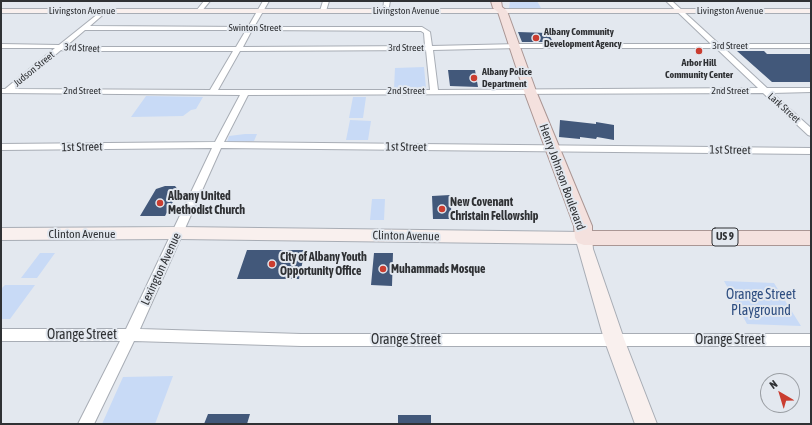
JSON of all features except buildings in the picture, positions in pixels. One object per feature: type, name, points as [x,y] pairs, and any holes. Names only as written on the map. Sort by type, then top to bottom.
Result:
[{"type":"main road","name":"Henry Johnson Boulevard","points":[[496,1],[498,8],[502,11],[530,92],[583,226],[584,238]]},
{"type":"main road","points":[[502,11],[506,8],[508,1]]},
{"type":"main road","name":"Clinton Avenue","points":[[584,238],[811,238]]},
{"type":"street","points":[[198,11],[207,1]]},
{"type":"street","points":[[213,92],[266,1]]},
{"type":"street","points":[[323,11],[326,1]]},
{"type":"street","points":[[386,11],[387,1]]},
{"type":"street","points":[[541,1],[547,11]]},
{"type":"street","name":"Lark Street","points":[[669,1],[811,133]]},
{"type":"street","name":"Livingston Avenue","points":[[1,11],[811,11]]},
{"type":"street","name":"Judson Street","points":[[3,93],[85,28],[104,11]]},
{"type":"street","name":"Swinton Street","points":[[85,28],[391,29],[427,32],[428,48]]},
{"type":"street","name":"3rd Street","points":[[1,46],[61,47],[66,49],[237,49],[513,46],[811,46]]},
{"type":"street","points":[[428,48],[434,91]]},
{"type":"street","name":"2nd Street","points":[[3,93],[811,90]]},
{"type":"street","name":"Lexington Avenue","points":[[86,424],[130,335],[218,145],[245,92]]},
{"type":"street","name":"1st Street","points":[[1,147],[218,145],[811,150]]},
{"type":"street","name":"Clinton Avenue","points":[[1,234],[178,233],[584,238]]},
{"type":"street","name":"Henry Johnson Boulevard","points":[[584,238],[585,249],[614,339],[646,424]]},
{"type":"street","name":"Orange Street","points":[[1,335],[130,335],[301,340],[811,340]]},
{"type":"green space","points":[[510,1],[537,1],[541,8],[509,9]]},
{"type":"green space","points":[[424,67],[426,88],[394,89],[395,68]]},
{"type":"green space","points":[[146,96],[203,97],[196,109],[191,110],[183,116],[131,117]]},
{"type":"green space","points":[[353,97],[366,97],[363,118],[349,118]]},
{"type":"green space","points":[[350,120],[371,121],[368,140],[346,140]]},
{"type":"green space","points":[[257,134],[254,141],[227,142],[229,136]]},
{"type":"green space","points":[[372,199],[385,199],[384,220],[370,220]]},
{"type":"green space","points":[[40,253],[55,253],[37,278],[21,278]]},
{"type":"green space","name":"Orange Street Playground","points":[[724,281],[774,283],[801,326],[747,324]]},
{"type":"green space","points":[[5,285],[35,285],[10,319],[1,319],[1,289]]},
{"type":"green space","points":[[173,376],[155,424],[102,424],[123,377]]},
{"type":"place","name":"Albany Community Development Agency","points":[[536,38]]},
{"type":"place","name":"Arbor Hill Community Center","points":[[699,51]]},
{"type":"place","name":"Albany Police Department","points":[[474,78]]},
{"type":"place","name":"Albany United Methodist Church","points":[[160,203]]},
{"type":"place","name":"New Covenant Christain Fellowship","points":[[442,209]]},
{"type":"place","name":"City of Albany Youth Opportunity Office","points":[[272,264]]},
{"type":"place","name":"Muhammads Mosque","points":[[383,269]]}]
